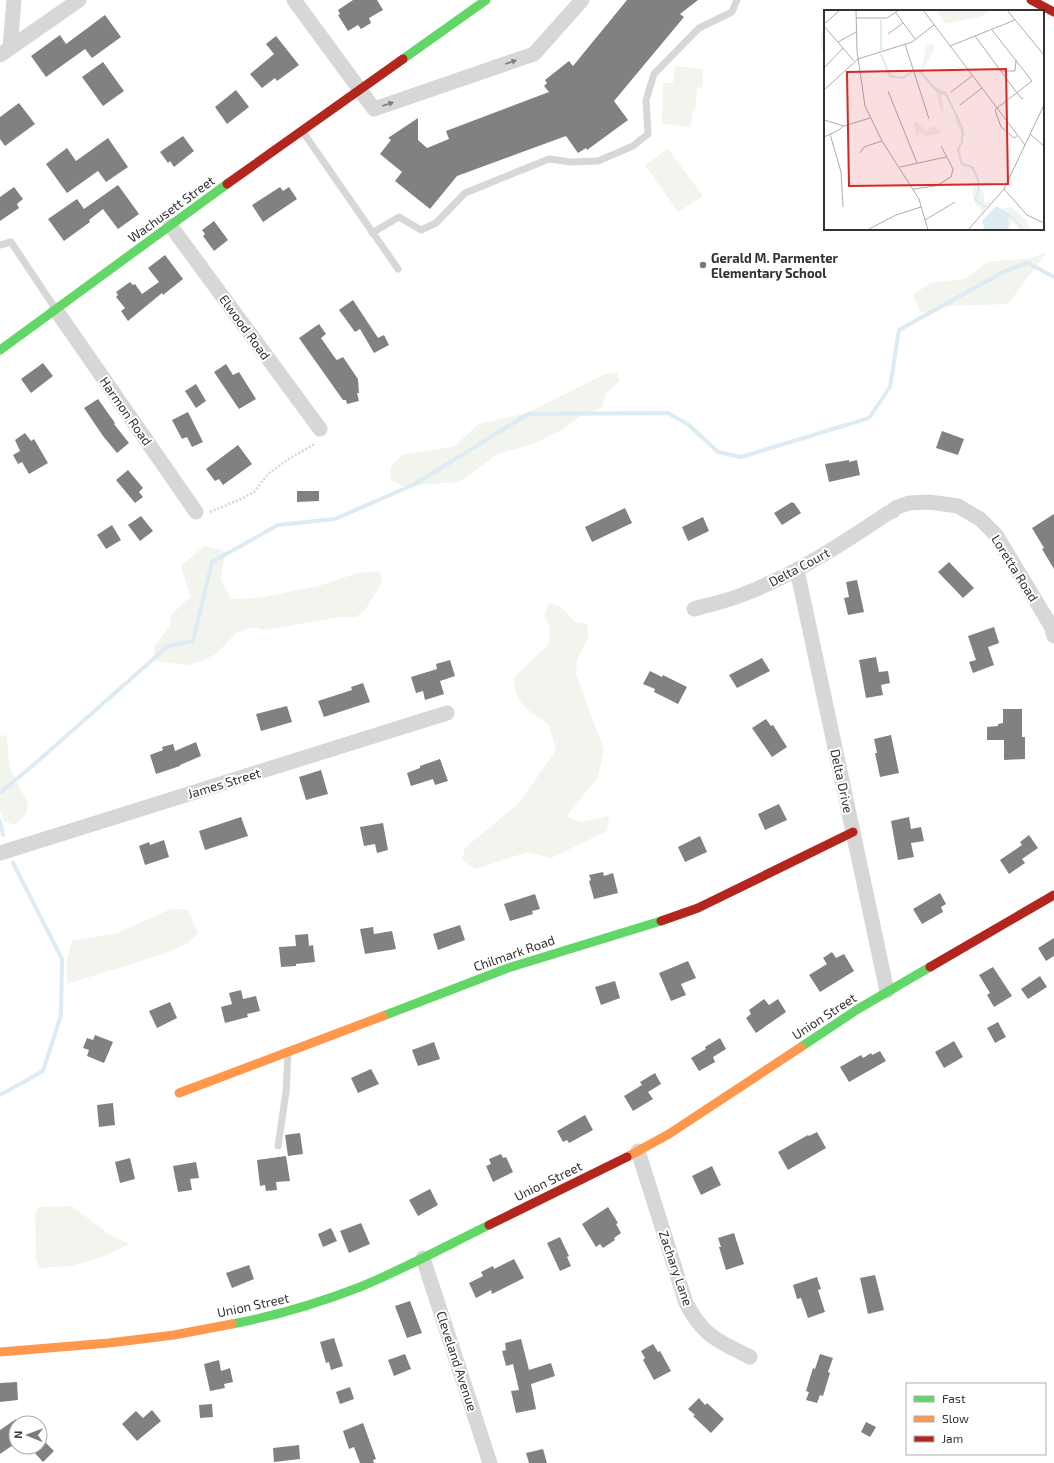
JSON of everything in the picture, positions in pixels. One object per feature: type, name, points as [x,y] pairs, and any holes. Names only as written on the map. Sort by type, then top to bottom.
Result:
[{"type":"street","points":[[5,52],[14,0]]},
{"type":"street","points":[[5,52],[79,0]]},
{"type":"street","points":[[294,0],[374,109],[534,54],[582,0]]},
{"type":"street","name":"Wachusett Street","points":[[0,350],[302,130],[486,0]]},
{"type":"street","points":[[1031,0],[1054,12]]},
{"type":"street","name":"Elwood Road","points":[[170,226],[320,429]]},
{"type":"street","name":"Harmon Road","points":[[56,310],[196,512]]},
{"type":"street","name":"Loretta Road","points":[[895,508],[909,503],[929,502],[958,506],[980,519],[996,535],[1051,626],[1054,636]]},
{"type":"street","name":"Delta Court","points":[[694,609],[745,594],[797,570],[849,539],[893,511],[895,508]]},
{"type":"street","name":"Delta Drive","points":[[797,570],[887,992]]},
{"type":"street","name":"James Street","points":[[0,853],[447,713]]},
{"type":"street","name":"Chilmark Road","points":[[179,1093],[508,968],[679,916],[852,832]]},
{"type":"street","name":"Union Street","points":[[0,1352],[109,1343],[174,1335],[254,1320],[313,1304],[347,1292],[423,1258],[638,1151],[669,1134],[852,1013],[1054,895]]},
{"type":"street","name":"Zachary Lane","points":[[638,1151],[686,1303],[702,1328],[714,1339],[750,1357]]},
{"type":"street","name":"Cleveland Avenue","points":[[423,1258],[490,1463]]},
{"type":"lane","points":[[372,233],[399,217],[421,230],[436,223],[465,193],[549,160],[571,162],[598,161],[633,146],[648,134],[646,100],[654,74],[699,28],[732,12],[737,0]]},
{"type":"lane","points":[[302,130],[398,269]]},
{"type":"lane","points":[[0,245],[11,242],[56,310]]},
{"type":"lane","points":[[278,1146],[286,1092],[288,1051]]},
{"type":"path","points":[[196,512],[207,513],[242,499],[254,492],[268,474],[290,458],[313,445],[318,439],[320,429]]},
{"type":"shaded area","points":[[824,27],[824,56],[820,42]]},
{"type":"shaded area","points":[[675,66],[703,69],[703,87],[697,88],[695,111],[692,111],[691,127],[662,124],[663,83],[673,83]]},
{"type":"shaded area","points":[[668,149],[703,196],[678,212],[645,165]]},
{"type":"shaded area","points":[[1047,252],[1008,304],[948,306],[928,313],[920,312],[913,295],[930,283],[965,279],[987,262],[1028,259]]},
{"type":"shaded area","points":[[617,373],[619,381],[606,393],[602,408],[583,414],[564,429],[535,443],[498,454],[459,482],[402,486],[390,479],[391,467],[402,455],[455,446],[478,424],[527,413],[605,374]]},
{"type":"shaded area","points":[[204,546],[225,551],[221,579],[231,599],[259,598],[326,584],[357,573],[379,572],[383,581],[365,610],[356,617],[338,617],[266,630],[253,627],[236,633],[216,654],[199,662],[187,665],[156,661],[154,648],[170,625],[171,615],[190,597],[181,566]]},
{"type":"shaded area","points":[[549,603],[560,606],[575,622],[587,624],[588,638],[577,660],[576,674],[604,750],[598,777],[566,817],[582,822],[609,816],[607,831],[551,858],[528,852],[475,869],[462,860],[465,848],[520,802],[556,750],[549,725],[524,706],[520,701],[514,687],[514,678],[549,644],[550,627],[544,616]]},
{"type":"shaded area","points":[[7,735],[9,766],[28,804],[26,814],[15,825],[4,821],[0,810],[0,736]]},
{"type":"shaded area","points":[[171,909],[187,909],[198,933],[187,944],[163,954],[67,984],[67,960],[72,941],[117,933]]},
{"type":"shaded area","points":[[72,1206],[110,1235],[129,1244],[102,1257],[71,1266],[40,1268],[36,1259],[35,1212],[39,1207]]},
{"type":"building","points":[[353,0],[377,0],[383,10],[369,18],[371,23],[361,29],[358,25],[348,31],[338,15],[340,14],[338,10]]},
{"type":"building","points":[[627,0],[698,0],[680,14],[684,17],[614,101],[628,120],[587,150],[586,148],[578,153],[566,136],[457,176],[430,209],[395,181],[402,172],[380,154],[391,140],[388,138],[418,118],[418,140],[427,148],[449,139],[446,131],[549,92],[544,86],[547,83],[545,80],[569,61],[573,66]]},
{"type":"building","points":[[105,15],[121,37],[92,58],[85,49],[46,77],[31,56],[60,35],[66,44]]},
{"type":"building","points":[[276,36],[299,65],[277,81],[275,78],[262,88],[250,74],[274,54],[266,44]]},
{"type":"building","points":[[103,62],[124,91],[103,106],[82,77]]},
{"type":"building","points":[[236,90],[249,107],[227,124],[215,107]]},
{"type":"building","points":[[19,103],[35,124],[5,146],[0,139],[0,117]]},
{"type":"building","points":[[183,136],[194,151],[174,167],[170,161],[168,163],[160,152]]},
{"type":"building","points":[[108,138],[128,167],[106,182],[98,171],[67,193],[46,164],[67,148],[76,161]]},
{"type":"building","points":[[118,185],[139,214],[118,229],[103,209],[89,220],[90,222],[64,241],[48,219],[77,199],[84,209]]},
{"type":"building","points":[[14,187],[23,199],[17,204],[19,208],[0,221],[0,197]]},
{"type":"building","points":[[280,187],[283,191],[289,187],[297,199],[263,222],[252,205]]},
{"type":"building","points":[[214,221],[228,240],[214,251],[203,236],[205,234],[202,230]]},
{"type":"building","points":[[165,255],[183,279],[163,295],[162,293],[128,321],[121,311],[125,308],[116,297],[118,295],[116,292],[130,282],[133,285],[135,284],[142,294],[159,282],[148,268]]},
{"type":"building","points":[[353,300],[378,338],[384,335],[389,345],[374,353],[360,329],[355,332],[339,310]]},
{"type":"building","points":[[319,324],[326,334],[321,338],[335,358],[337,360],[343,357],[358,379],[359,393],[357,393],[359,401],[347,404],[346,400],[343,400],[299,338]]},
{"type":"building","points":[[43,363],[53,376],[31,393],[21,379]]},
{"type":"building","points":[[226,364],[233,375],[239,372],[256,399],[239,409],[214,372]]},
{"type":"building","points":[[196,384],[206,401],[196,408],[185,391]]},
{"type":"building","points":[[98,399],[115,423],[114,424],[129,443],[117,453],[103,436],[84,408]]},
{"type":"building","points":[[188,412],[203,442],[192,447],[187,437],[182,439],[172,420]]},
{"type":"building","points":[[942,431],[964,439],[958,455],[936,448]]},
{"type":"building","points":[[25,433],[31,441],[34,439],[48,463],[29,474],[22,462],[18,464],[13,455],[20,451],[15,440]]},
{"type":"building","points":[[238,445],[252,464],[223,485],[219,479],[215,481],[206,469]]},
{"type":"building","points":[[849,460],[849,462],[857,460],[860,475],[829,482],[825,464]]},
{"type":"building","points":[[128,470],[143,488],[139,492],[143,497],[135,503],[116,480]]},
{"type":"building","points":[[297,491],[319,491],[319,501],[297,502]]},
{"type":"building","points":[[792,502],[801,513],[782,525],[774,513]]},
{"type":"building","points":[[625,508],[632,523],[592,542],[585,527]]},
{"type":"building","points":[[1054,514],[1054,569],[1032,528]]},
{"type":"building","points":[[141,516],[153,531],[140,541],[128,525]]},
{"type":"building","points":[[703,517],[709,531],[688,541],[682,527]]},
{"type":"building","points":[[112,525],[121,540],[106,549],[97,535]]},
{"type":"building","points":[[949,562],[974,588],[963,598],[938,572]]},
{"type":"building","points":[[857,580],[864,612],[848,615],[844,598],[849,597],[846,582]]},
{"type":"building","points":[[994,627],[999,643],[988,647],[994,665],[973,673],[969,662],[976,660],[968,636]]},
{"type":"building","points":[[876,657],[879,672],[888,671],[890,683],[881,685],[883,695],[866,698],[859,660]]},
{"type":"building","points":[[762,658],[770,671],[737,688],[729,675]]},
{"type":"building","points":[[450,660],[455,676],[440,681],[444,694],[425,700],[423,691],[416,693],[411,677],[437,669],[436,664]]},
{"type":"building","points":[[650,671],[662,677],[663,675],[687,687],[678,704],[654,692],[655,689],[643,684]]},
{"type":"building","points":[[363,683],[370,702],[324,717],[318,701],[352,690],[351,687]]},
{"type":"building","points":[[287,706],[292,722],[261,731],[256,714]]},
{"type":"building","points":[[1003,709],[1022,709],[1022,737],[1025,737],[1025,759],[1004,760],[1004,740],[987,740],[987,727],[998,726],[998,724],[1003,723]]},
{"type":"building","points":[[766,719],[771,726],[773,725],[787,747],[772,757],[752,728]]},
{"type":"building","points":[[891,735],[899,773],[880,777],[874,739]]},
{"type":"building","points":[[196,742],[201,756],[180,766],[156,774],[150,755],[163,750],[162,747],[173,744],[175,751]]},
{"type":"building","points":[[440,759],[448,781],[435,785],[433,779],[411,786],[407,773],[420,768],[420,766]]},
{"type":"building","points":[[321,770],[328,794],[306,800],[299,777]]},
{"type":"building","points":[[779,804],[787,820],[765,830],[758,814]]},
{"type":"building","points":[[241,817],[248,836],[205,850],[199,831]]},
{"type":"building","points":[[909,817],[911,829],[921,827],[924,841],[911,843],[914,857],[898,860],[891,821]]},
{"type":"building","points":[[383,823],[388,850],[377,853],[375,844],[364,846],[360,827]]},
{"type":"building","points":[[1029,835],[1038,848],[1022,859],[1025,863],[1009,874],[1000,860],[1022,845],[1020,842]]},
{"type":"building","points":[[700,836],[707,852],[685,862],[678,847]]},
{"type":"building","points":[[164,840],[169,857],[145,865],[139,846],[149,842],[150,845]]},
{"type":"building","points":[[603,872],[604,876],[613,873],[618,893],[594,899],[589,881],[591,880],[589,875]]},
{"type":"building","points":[[940,893],[946,904],[941,907],[943,912],[922,924],[913,909]]},
{"type":"building","points":[[535,894],[540,909],[532,911],[533,914],[510,921],[504,904]]},
{"type":"building","points":[[460,925],[465,940],[438,950],[433,934]]},
{"type":"building","points":[[373,927],[374,934],[392,931],[396,949],[365,954],[360,929]]},
{"type":"building","points":[[308,934],[309,946],[313,945],[315,962],[281,967],[279,947],[296,946],[295,935]]},
{"type":"building","points":[[1054,938],[1054,956],[1046,961],[1038,948]]},
{"type":"building","points":[[832,952],[836,958],[844,954],[854,971],[820,992],[809,975],[827,964],[823,958]]},
{"type":"building","points":[[688,961],[696,978],[681,984],[686,995],[671,1001],[659,973]]},
{"type":"building","points":[[993,967],[1012,996],[994,1007],[987,995],[990,993],[979,975]]},
{"type":"building","points":[[1040,976],[1047,987],[1028,999],[1021,989]]},
{"type":"building","points":[[615,981],[620,998],[601,1005],[595,987]]},
{"type":"building","points":[[241,990],[243,999],[256,996],[260,1011],[247,1014],[248,1017],[225,1023],[221,1007],[232,1004],[229,993]]},
{"type":"building","points":[[764,999],[769,1005],[778,999],[786,1012],[756,1033],[746,1018],[751,1014],[749,1010]]},
{"type":"building","points":[[170,1002],[177,1018],[157,1028],[149,1011]]},
{"type":"building","points":[[998,1022],[1006,1037],[995,1043],[987,1028]]},
{"type":"building","points":[[95,1035],[113,1042],[104,1063],[87,1056],[89,1050],[83,1048],[87,1038],[93,1040]]},
{"type":"building","points":[[720,1038],[726,1049],[713,1057],[715,1062],[699,1071],[691,1058]]},
{"type":"building","points":[[954,1041],[963,1057],[944,1068],[935,1052]]},
{"type":"building","points":[[434,1042],[440,1059],[418,1066],[412,1050]]},
{"type":"building","points":[[880,1051],[886,1061],[849,1082],[840,1067],[861,1055],[863,1058],[871,1053],[872,1055]]},
{"type":"building","points":[[371,1069],[379,1084],[358,1093],[351,1078]]},
{"type":"building","points":[[655,1073],[661,1084],[648,1092],[653,1099],[633,1111],[624,1096],[642,1085],[640,1082]]},
{"type":"building","points":[[113,1103],[115,1125],[99,1127],[97,1105]]},
{"type":"building","points":[[585,1115],[593,1130],[569,1143],[567,1140],[563,1142],[557,1131]]},
{"type":"building","points":[[817,1132],[826,1148],[788,1170],[778,1152],[808,1135],[809,1136]]},
{"type":"building","points":[[300,1133],[303,1154],[288,1156],[285,1135]]},
{"type":"building","points":[[501,1154],[503,1158],[506,1157],[513,1172],[493,1182],[486,1166],[491,1164],[489,1159]]},
{"type":"building","points":[[286,1156],[290,1181],[276,1182],[277,1190],[266,1191],[265,1185],[260,1186],[257,1160]]},
{"type":"building","points":[[130,1158],[135,1179],[120,1183],[115,1162]]},
{"type":"building","points":[[196,1162],[199,1178],[190,1179],[192,1190],[178,1192],[173,1166]]},
{"type":"building","points":[[712,1166],[721,1185],[701,1195],[692,1176]]},
{"type":"building","points":[[430,1189],[438,1205],[418,1216],[409,1200]]},
{"type":"building","points":[[608,1207],[618,1223],[616,1224],[621,1233],[614,1238],[615,1240],[603,1248],[600,1244],[596,1247],[582,1224]]},
{"type":"building","points":[[361,1223],[370,1244],[349,1253],[340,1231]]},
{"type":"building","points":[[331,1228],[337,1241],[323,1247],[318,1234]]},
{"type":"building","points":[[734,1233],[744,1264],[726,1270],[719,1247],[721,1247],[718,1238]]},
{"type":"building","points":[[560,1237],[569,1256],[567,1257],[571,1266],[560,1271],[547,1243]]},
{"type":"building","points":[[514,1259],[524,1278],[492,1294],[491,1290],[476,1298],[469,1283],[483,1276],[481,1272],[493,1266],[494,1269]]},
{"type":"building","points":[[249,1265],[254,1279],[232,1288],[226,1273]]},
{"type":"building","points":[[875,1275],[884,1310],[868,1314],[860,1278]]},
{"type":"building","points":[[817,1277],[821,1289],[818,1290],[825,1312],[808,1318],[801,1298],[797,1299],[793,1285]]},
{"type":"building","points":[[410,1301],[422,1333],[407,1338],[395,1306]]},
{"type":"building","points":[[334,1338],[343,1366],[331,1370],[329,1362],[326,1363],[320,1342]]},
{"type":"building","points":[[521,1339],[529,1370],[551,1363],[555,1376],[531,1384],[536,1409],[516,1413],[511,1391],[519,1390],[513,1364],[506,1366],[502,1351],[506,1350],[505,1343]]},
{"type":"building","points":[[653,1344],[658,1352],[660,1351],[671,1371],[654,1380],[643,1360],[645,1358],[641,1351]]},
{"type":"building","points":[[405,1354],[411,1369],[394,1376],[388,1360]]},
{"type":"building","points":[[820,1354],[833,1358],[828,1372],[830,1373],[823,1396],[820,1395],[817,1403],[806,1400],[809,1392],[806,1391],[813,1368],[815,1369]]},
{"type":"building","points":[[219,1360],[221,1371],[230,1368],[233,1382],[224,1384],[225,1388],[210,1391],[204,1364]]},
{"type":"building","points":[[17,1382],[18,1400],[0,1402],[0,1383]]},
{"type":"building","points":[[350,1387],[354,1399],[340,1404],[336,1392]]},
{"type":"building","points":[[699,1398],[705,1405],[707,1403],[724,1419],[711,1433],[693,1416],[695,1415],[688,1409]]},
{"type":"building","points":[[212,1404],[213,1417],[200,1418],[199,1405]]},
{"type":"building","points":[[152,1410],[161,1421],[137,1441],[122,1424],[136,1411],[143,1418]]},
{"type":"building","points":[[866,1422],[876,1427],[870,1437],[861,1432]]},
{"type":"building","points":[[363,1423],[376,1459],[373,1460],[374,1463],[360,1463],[354,1447],[349,1449],[343,1431]]},
{"type":"building","points":[[8,1424],[8,1448],[0,1454],[0,1430]]},
{"type":"building","points":[[48,1445],[54,1451],[43,1462],[37,1455],[48,1455]]},
{"type":"building","points":[[299,1445],[300,1459],[274,1462],[273,1448]]},
{"type":"building","points":[[543,1449],[547,1463],[529,1463],[526,1453]]},
{"type":"waterway","points":[[0,793],[168,646],[193,641],[212,562],[278,525],[335,519],[415,484],[528,414],[668,413],[689,425],[718,452],[741,457],[869,418],[890,387],[899,330],[1005,271],[1028,263],[1054,277]]},
{"type":"waterway","points":[[0,821],[3,835]]},
{"type":"waterway","points":[[0,1095],[43,1071],[61,1015],[62,959],[13,863]]},
{"type":"traffic: fast","points":[[403,59],[486,0]]},
{"type":"traffic: fast","points":[[0,350],[227,184]]},
{"type":"traffic: fast","points":[[383,1016],[508,968],[661,921]]},
{"type":"traffic: fast","points":[[801,1047],[858,1009],[930,967]]},
{"type":"traffic: fast","points":[[232,1324],[297,1308],[360,1287],[409,1265],[489,1225]]},
{"type":"traffic: slow","points":[[179,1093],[383,1016]]},
{"type":"traffic: slow","points":[[627,1157],[669,1134],[801,1047]]},
{"type":"traffic: slow","points":[[0,1352],[109,1343],[174,1335],[232,1324]]},
{"type":"traffic: jam","points":[[1031,0],[1054,12]]},
{"type":"traffic: jam","points":[[227,184],[403,59]]},
{"type":"traffic: jam","points":[[661,921],[698,908],[853,832]]},
{"type":"traffic: jam","points":[[930,967],[1054,895]]},
{"type":"traffic: jam","points":[[489,1225],[627,1157]]},
{"type":"place","name":"Gerald M. Parmenter Elementary School","points":[[703,265]]}]
